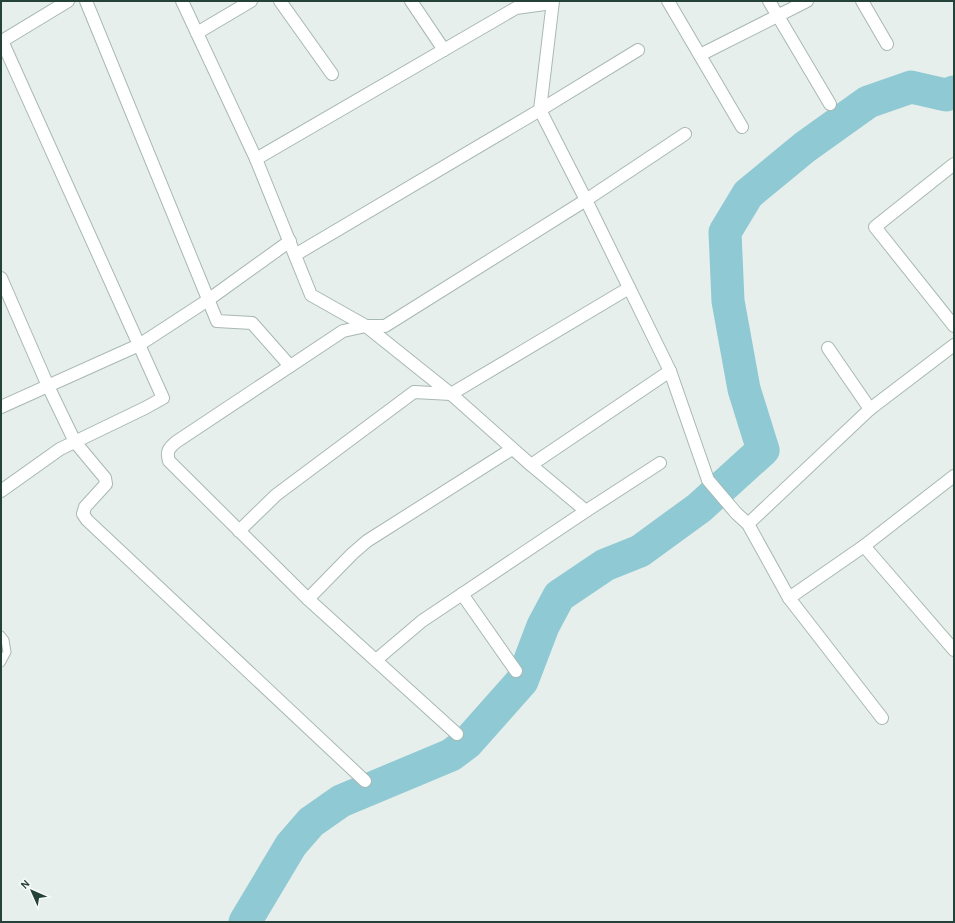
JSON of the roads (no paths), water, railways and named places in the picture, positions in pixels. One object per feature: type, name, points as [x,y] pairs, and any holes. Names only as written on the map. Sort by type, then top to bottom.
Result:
[{"type":"street","points":[[1,490],[60,449],[163,398],[1,41],[68,1]]},
{"type":"street","points":[[86,1],[217,321],[252,323],[290,366]]},
{"type":"street","points":[[182,1],[256,159],[311,295],[366,326],[451,394],[531,466],[586,511]]},
{"type":"street","points":[[196,33],[251,1]]},
{"type":"street","points":[[280,1],[332,74]]},
{"type":"street","points":[[411,1],[444,50]]},
{"type":"street","points":[[668,1],[742,127]]},
{"type":"street","points":[[770,1],[830,104]]},
{"type":"street","points":[[700,56],[807,1]]},
{"type":"street","points":[[862,1],[887,44]]},
{"type":"street","points":[[256,159],[516,8],[552,2],[540,110],[670,370],[708,480],[736,513],[748,524],[789,598],[882,718]]},
{"type":"street","points":[[295,255],[540,110],[638,50]]},
{"type":"street","points":[[457,734],[308,599],[239,531],[169,461],[167,455],[169,448],[343,331],[366,326],[385,326],[586,200],[685,134]]},
{"type":"street","points":[[954,164],[875,227],[954,326]]},
{"type":"street","points":[[1,407],[139,345],[208,300],[290,241]]},
{"type":"street","points":[[1,278],[48,386],[76,442],[105,478],[106,484],[85,507],[83,514],[87,520],[365,781]]},
{"type":"street","points":[[239,531],[276,495],[414,392],[451,394],[629,288]]},
{"type":"street","points":[[748,524],[870,410],[954,345]]},
{"type":"street","points":[[828,348],[870,410]]},
{"type":"street","points":[[531,466],[670,370]]},
{"type":"street","points":[[308,599],[352,554],[367,541],[512,449]]},
{"type":"street","points":[[376,660],[422,621],[660,462]]},
{"type":"street","points":[[789,598],[952,483]]},
{"type":"street","points":[[864,546],[954,650]]},
{"type":"street","points":[[462,594],[516,671]]},
{"type":"lane","points":[[1,635],[5,640],[7,652],[1,663]]},
{"type":"waterway","points":[[245,922],[291,845],[311,822],[341,801],[451,755],[467,743],[522,681],[543,626],[559,596],[605,565],[640,551],[699,508],[763,450],[744,389],[728,301],[725,232],[748,194],[805,147],[868,102],[911,87],[946,95],[954,92]]}]
